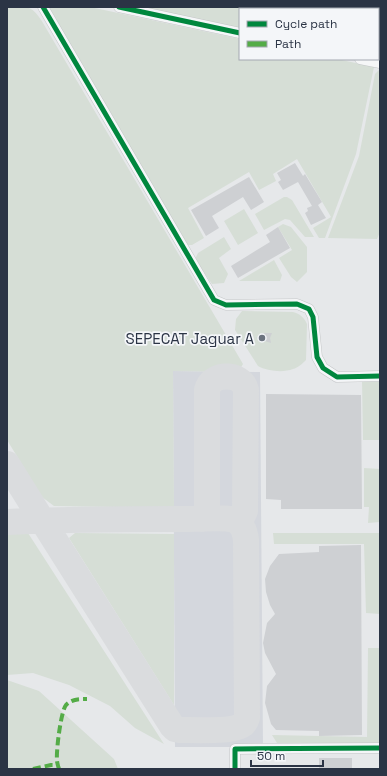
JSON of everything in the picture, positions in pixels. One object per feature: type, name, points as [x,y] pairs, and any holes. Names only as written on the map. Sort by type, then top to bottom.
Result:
[{"type":"street","points":[[43,7],[214,300],[226,304],[297,304],[309,309],[313,317],[317,357],[323,368],[337,377],[380,376]]},
{"type":"street","points":[[119,7],[239,33]]},
{"type":"street","points":[[365,60],[380,63]]},
{"type":"street","points":[[235,769],[235,749],[380,748]]},
{"type":"shaded area","points":[[7,7],[28,8],[35,12],[43,23],[243,364],[238,372],[173,371],[174,508],[54,506],[42,497],[7,440]]},
{"type":"shaded area","points":[[48,7],[90,7],[239,39],[239,60],[342,60],[374,67],[356,154],[325,238],[319,238],[313,228],[331,217],[297,159],[273,174],[276,181],[259,190],[249,172],[188,208],[204,238],[192,245],[187,245]]},
{"type":"shaded area","points":[[142,7],[342,8],[239,8],[239,29]]},
{"type":"shaded area","points":[[379,70],[380,232],[377,239],[328,238],[359,156],[375,74]]},
{"type":"shaded area","points":[[284,197],[292,200],[314,237],[305,237],[290,220],[285,219],[264,230],[255,214]]},
{"type":"shaded area","points":[[244,209],[258,233],[238,245],[224,221]]},
{"type":"shaded area","points":[[283,224],[291,227],[307,247],[307,272],[297,282],[291,277],[279,258],[292,250],[278,227]]},
{"type":"shaded area","points":[[224,237],[231,249],[219,258],[228,274],[224,283],[212,284],[195,259],[198,253]]},
{"type":"shaded area","points":[[274,260],[282,275],[280,281],[239,281]]},
{"type":"shaded area","points":[[242,311],[293,312],[302,316],[307,324],[306,360],[297,368],[285,371],[270,370],[258,366],[235,330],[236,319]]},
{"type":"shaded area","points":[[173,371],[260,372],[263,747],[175,747]]},
{"type":"shaded area","points":[[362,380],[380,382],[380,440],[363,440]]},
{"type":"shaded area","points":[[364,468],[380,469],[380,522],[368,523],[369,507],[364,507]]},
{"type":"shaded area","points":[[28,533],[164,744],[135,728],[110,706],[69,685],[33,673],[7,675],[7,534]]},
{"type":"shaded area","points":[[75,533],[174,534],[174,705],[69,538]]},
{"type":"shaded area","points":[[273,533],[380,533],[380,614],[366,613],[364,544],[274,544]]},
{"type":"shaded area","points":[[368,648],[380,648],[380,744],[277,743],[272,735],[367,737]]},
{"type":"shaded area","points":[[7,680],[39,691],[114,759],[118,769],[7,769]]},
{"type":"building","points":[[295,163],[303,176],[305,174],[322,202],[318,205],[326,218],[311,225],[305,213],[308,211],[307,208],[312,206],[298,182],[283,190],[278,182],[281,180],[277,173]]},
{"type":"building","points":[[249,177],[264,202],[251,210],[243,197],[212,216],[219,228],[206,236],[191,210]]},
{"type":"building","points":[[278,227],[290,248],[238,278],[231,266],[270,242],[266,235]]},
{"type":"building","name":"SEPECAT Jaguar A","points":[[262,333],[272,333],[270,338],[271,343],[256,338]]},
{"type":"building","points":[[266,394],[361,395],[362,509],[281,509],[281,500],[266,499]]},
{"type":"building","points":[[361,545],[362,735],[319,736],[319,731],[276,730],[271,724],[265,703],[267,686],[276,674],[265,653],[263,643],[267,623],[275,614],[270,605],[266,592],[265,579],[270,566],[279,554],[319,552],[319,546]]},
{"type":"building","points":[[319,758],[352,758],[352,769],[319,769]]},
{"type":"taxiway","points":[[202,519],[206,515],[207,510],[207,390],[214,380],[226,376],[239,380],[246,390],[245,511],[239,519],[232,519]]},
{"type":"taxiway","points":[[7,464],[42,520],[172,726],[175,729],[180,730],[212,730],[230,729],[244,723],[247,718],[246,540],[244,531],[237,521],[218,518],[51,520],[29,521],[7,522]]},
{"type":"marked path","points":[[59,769],[57,761],[57,748],[64,709],[66,705],[73,700],[87,699]]},
{"type":"marked path","points":[[33,769],[58,765]]},
{"type":"cycle path","points":[[43,7],[214,300],[226,305],[297,304],[309,309],[313,317],[317,357],[323,368],[337,377],[380,376]]},
{"type":"cycle path","points":[[119,7],[239,33]]},
{"type":"cycle path","points":[[235,769],[235,749],[380,748]]},
{"type":"place","name":"SEPECAT Jaguar A","points":[[262,338]]}]
